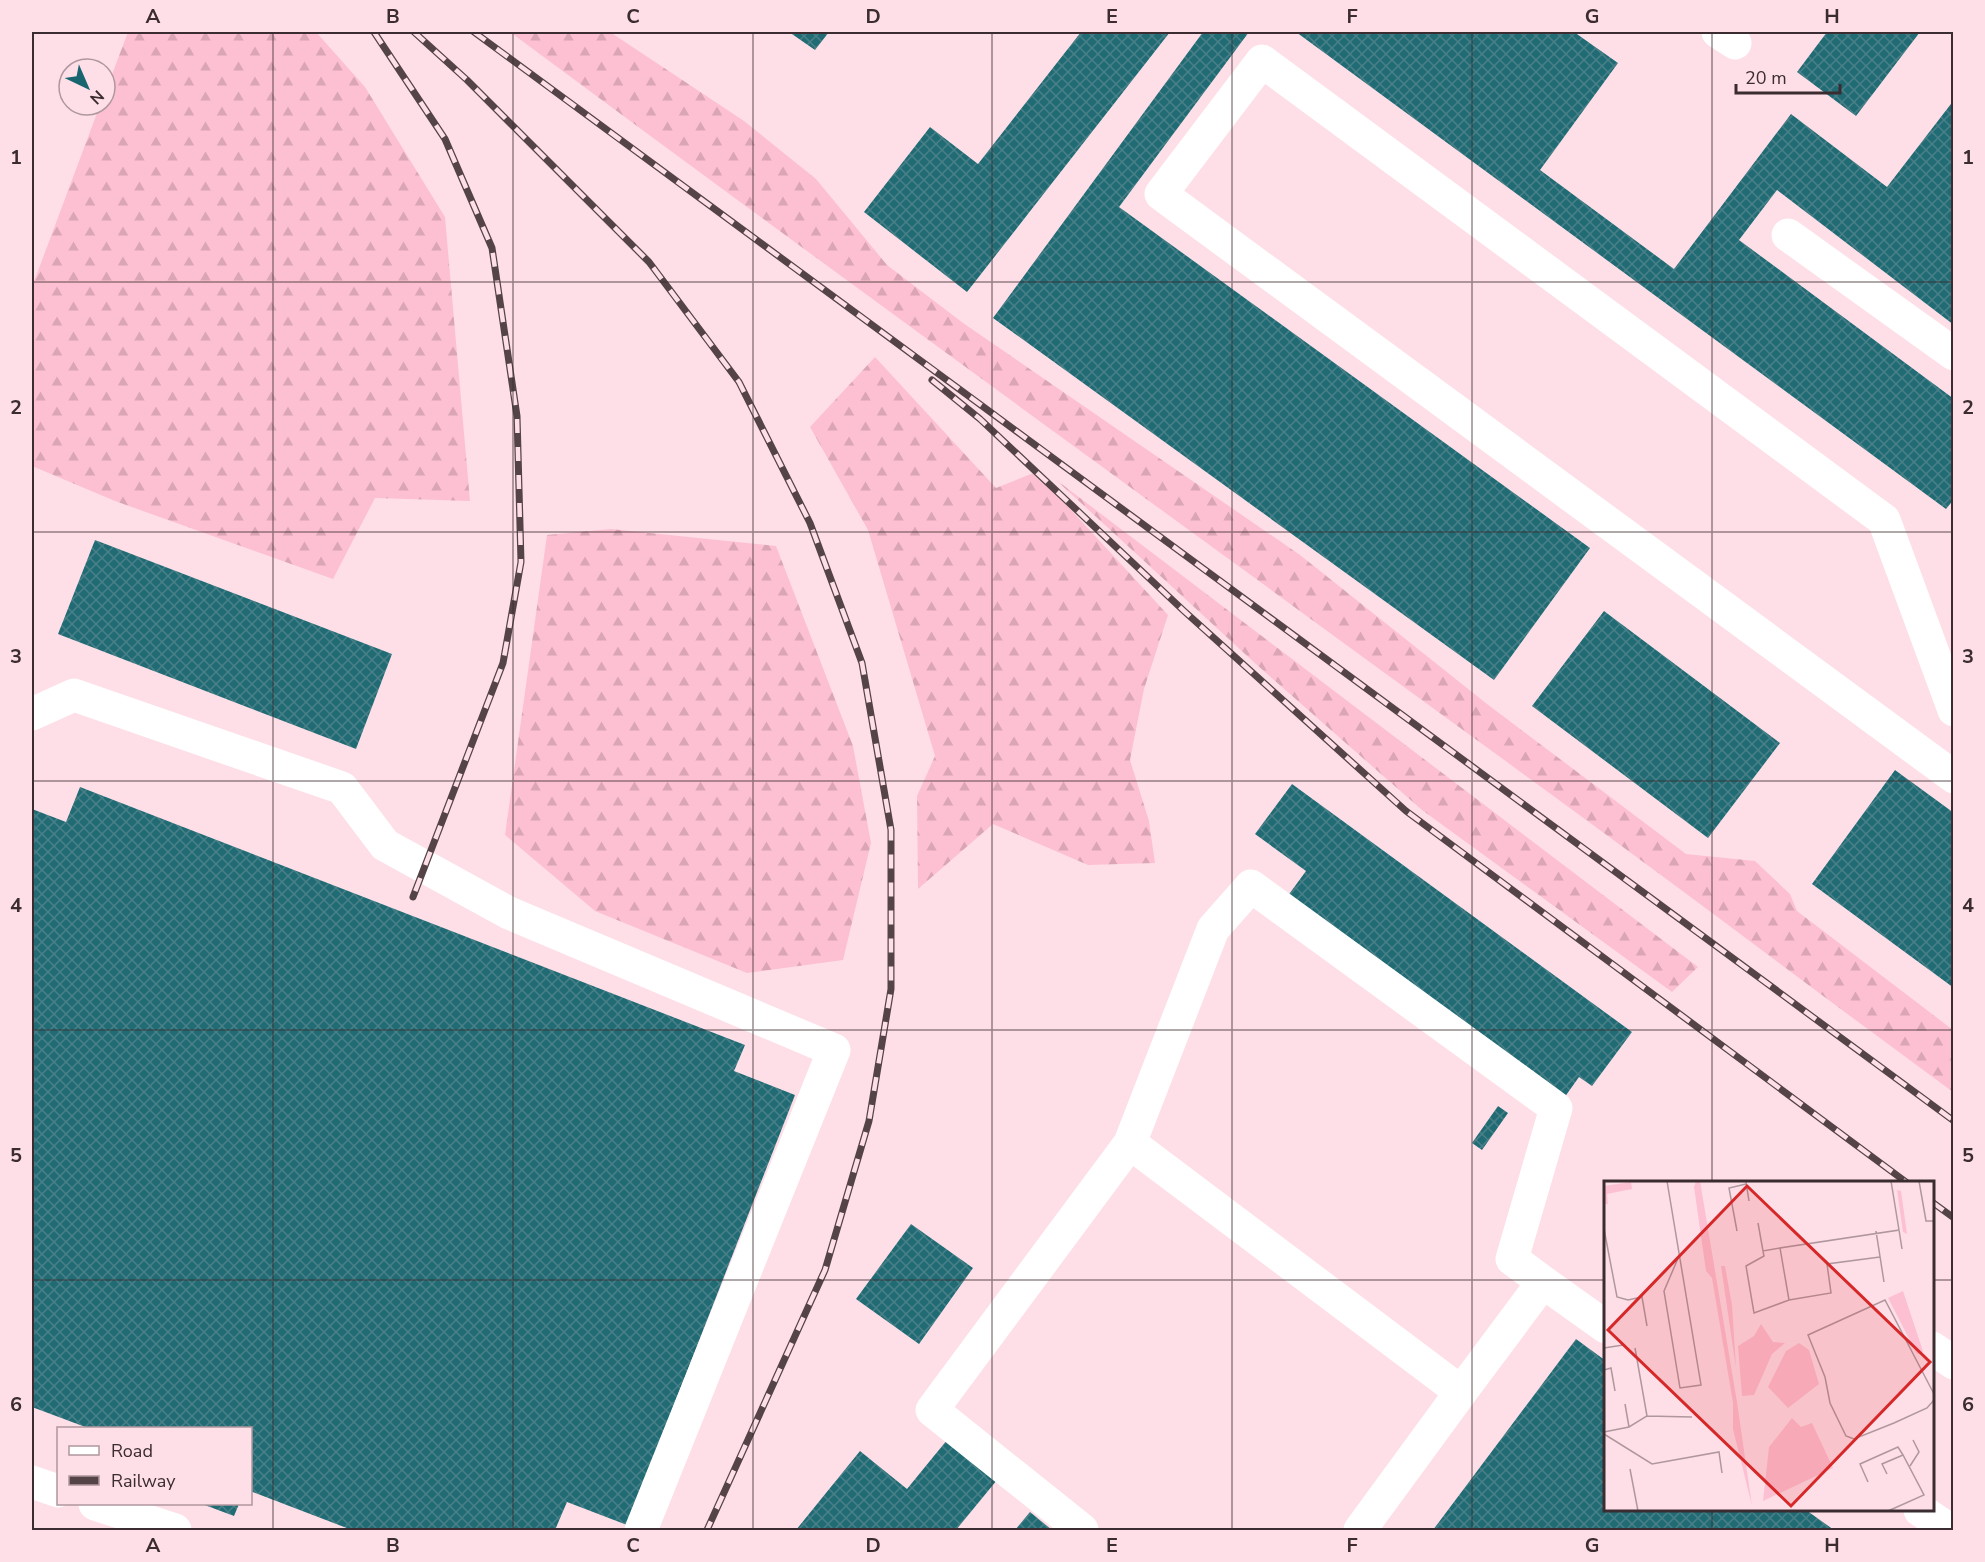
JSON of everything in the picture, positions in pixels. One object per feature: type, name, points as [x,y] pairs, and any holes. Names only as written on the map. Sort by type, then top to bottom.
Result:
[{"type":"lane","points":[[1953,710],[1884,519],[1262,61],[1161,194],[1953,777]]},
{"type":"lane","points":[[1788,235],[1953,354]]},
{"type":"lane","points":[[32,714],[74,695],[342,788],[385,846],[509,913],[834,1050],[641,1530]]},
{"type":"lane","points":[[1082,1530],[932,1410],[1130,1143],[1213,928],[1251,886],[1556,1108],[1512,1259],[1604,1326]]},
{"type":"lane","points":[[1130,1143],[1461,1392]]},
{"type":"lane","points":[[1360,1530],[1543,1282]]},
{"type":"lane","points":[[1934,1349],[1953,1363]]},
{"type":"lane","points":[[32,1482],[57,1491]]},
{"type":"lane","points":[[100,1505],[175,1530]]},
{"type":"lane","points":[[1923,1511],[1950,1530]]},
{"type":"green space","points":[[128,32],[316,32],[365,87],[445,217],[470,501],[375,498],[333,579],[115,501],[32,466],[32,287],[96,117],[117,117],[117,61]]},
{"type":"green space","points":[[510,32],[610,32],[744,121],[816,179],[887,265],[963,323],[1300,555],[1487,704],[1686,854],[1755,861],[1790,894],[1797,911],[1953,1030],[1953,1092],[1599,829]]},
{"type":"green space","points":[[875,357],[996,488],[1036,472],[1168,615],[1144,689],[1130,760],[1149,821],[1155,863],[1088,865],[993,824],[918,889],[917,796],[935,756],[868,530],[810,427]]},
{"type":"green space","points":[[1055,479],[1698,967],[1672,992],[1422,810],[1257,665]]},
{"type":"green space","points":[[611,529],[776,546],[853,746],[871,843],[843,960],[747,973],[595,911],[505,835],[547,535]]},
{"type":"building","points":[[789,32],[829,32],[815,50]]},
{"type":"building","points":[[1081,32],[1170,32],[967,292],[864,212],[930,127],[978,164]]},
{"type":"building","points":[[1203,32],[1249,32],[1119,207],[1590,548],[1494,680],[993,318]]},
{"type":"building","points":[[1296,32],[1574,32],[1618,63],[1540,170],[1674,269],[1791,114],[1887,187],[1954,100],[1954,325],[1777,190],[1739,240],[1954,399],[1954,499],[1946,509]]},
{"type":"building","points":[[1827,32],[1920,32],[1856,116],[1797,72]]},
{"type":"building","points":[[95,540],[392,654],[356,749],[58,634]]},
{"type":"building","points":[[1604,611],[1780,743],[1708,838],[1532,706]]},
{"type":"building","points":[[1895,770],[1954,813],[1954,988],[1812,884]]},
{"type":"building","points":[[1292,784],[1632,1032],[1592,1086],[1579,1077],[1564,1098],[1287,897],[1306,871],[1255,834]]},
{"type":"building","points":[[80,787],[745,1045],[734,1071],[795,1095],[627,1525],[567,1502],[555,1530],[352,1530],[252,1492],[252,1427],[85,1427],[32,1407],[32,809],[66,822]]},
{"type":"building","points":[[1498,1106],[1508,1113],[1482,1150],[1472,1143]]},
{"type":"building","points":[[911,1224],[973,1268],[919,1344],[856,1299]]},
{"type":"building","points":[[1576,1339],[1604,1360],[1604,1511],[1807,1511],[1834,1530],[1433,1530]]},
{"type":"building","points":[[947,1440],[997,1480],[956,1530],[796,1530],[860,1451],[907,1489]]},
{"type":"building","points":[[205,1505],[239,1505],[234,1516]]},
{"type":"building","points":[[1030,1512],[1052,1530],[1015,1530]]},
{"type":"railway","points":[[374,32],[445,139],[492,248],[517,416],[521,562],[503,663],[413,897]]},
{"type":"railway","points":[[414,32],[467,80],[649,262],[739,382],[810,523],[862,663],[891,830],[891,989],[869,1121],[825,1270],[707,1530]]},
{"type":"railway","points":[[474,32],[1954,1121]]},
{"type":"railway","points":[[932,380],[980,419],[1184,611],[1406,811],[1905,1181]]},
{"type":"railway","points":[[1934,1203],[1954,1218]]}]
